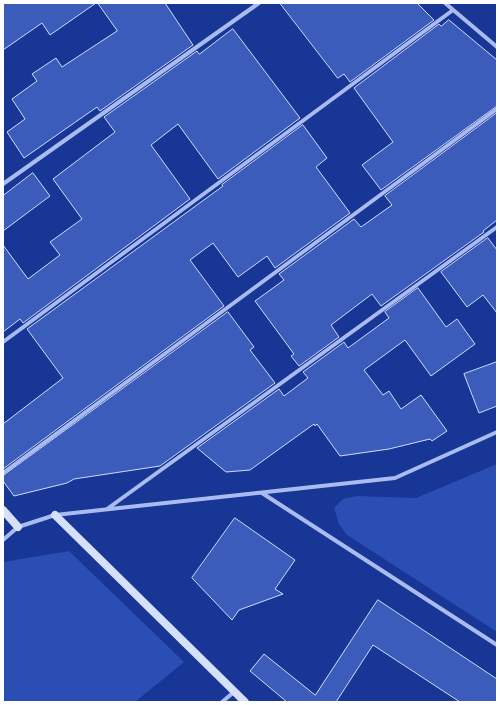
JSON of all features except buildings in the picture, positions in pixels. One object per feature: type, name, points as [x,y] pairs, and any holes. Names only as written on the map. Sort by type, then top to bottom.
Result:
[{"type":"street","points":[[3,184],[259,3]]},
{"type":"street","points":[[445,3],[497,47]]},
{"type":"street","points":[[3,342],[453,10]]},
{"type":"street","points":[[3,473],[497,109]]},
{"type":"street","points":[[105,510],[497,227]]},
{"type":"street","points":[[3,540],[18,527],[55,516],[395,478],[497,432]]},
{"type":"street","points":[[262,493],[497,645]]},
{"type":"street","points":[[3,510],[18,527]]},
{"type":"street","points":[[55,516],[245,702]]},
{"type":"street","points":[[222,702],[234,692]]},
{"type":"shaded area","points":[[497,464],[497,632],[347,535],[339,524],[334,508],[343,499],[357,496],[416,498]]},
{"type":"shaded area","points":[[69,551],[184,662],[135,702],[3,702],[3,562]]}]
